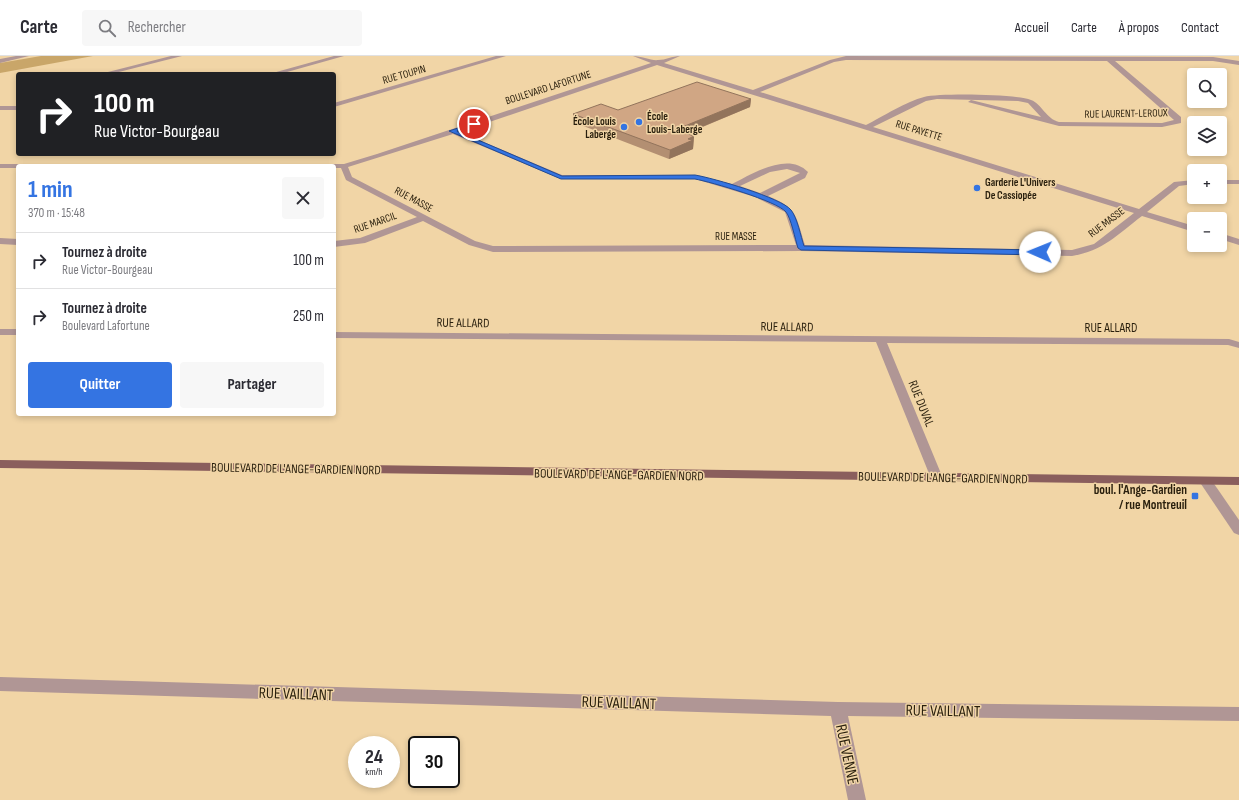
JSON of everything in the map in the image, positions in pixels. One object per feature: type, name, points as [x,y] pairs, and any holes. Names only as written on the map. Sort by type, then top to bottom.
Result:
[{"type":"main road","name":"BOULEVARD DE L'ANGE-GARDIEN NORD","points":[[0,464],[710,475],[936,476],[1239,481]]},
{"type":"street","points":[[0,61],[26,56]]},
{"type":"street","points":[[111,72],[179,56]]},
{"type":"street","points":[[280,72],[341,56]]},
{"type":"street","name":"RUE TOUPIN","points":[[336,104],[503,56]]},
{"type":"street","name":"RUE PAYETTE","points":[[636,56],[1187,226]]},
{"type":"street","name":"BOULEVARD LAFORTUNE","points":[[339,166],[380,156],[677,56]]},
{"type":"street","points":[[754,92],[832,61],[846,58],[1213,59],[1239,63]]},
{"type":"street","name":"RUE LAURENT-LEROUX","points":[[952,97],[1066,125],[1162,125],[1178,121],[1177,117],[1108,58]]},
{"type":"street","name":"RUE LAURENT-LEROUX","points":[[867,127],[931,97],[1013,98],[1027,101],[1050,122]]},
{"type":"street","points":[[0,108],[16,108]]},
{"type":"street","points":[[452,131],[561,177],[695,177],[712,180],[777,204],[789,211],[801,248]]},
{"type":"street","points":[[0,166],[16,166]]},
{"type":"street","name":"RUE MASSE","points":[[339,166],[348,178],[472,243],[493,249],[801,248],[1072,253],[1085,251],[1097,246],[1177,184],[1187,183]]},
{"type":"street","points":[[732,187],[776,167],[792,167],[804,172],[802,176],[759,197]]},
{"type":"street","points":[[1227,182],[1239,182]]},
{"type":"street","name":"RUE MARCIL","points":[[336,244],[362,241],[423,218]]},
{"type":"street","points":[[1227,238],[1239,242]]},
{"type":"street","points":[[0,241],[16,242]]},
{"type":"street","points":[[0,332],[16,332]]},
{"type":"street","name":"RUE ALLARD","points":[[336,335],[1222,342],[1239,345]]},
{"type":"street","name":"RUE DUVAL","points":[[881,340],[936,476]]},
{"type":"street","points":[[1206,481],[1239,530]]},
{"type":"street","name":"RUE VAILLANT","points":[[0,684],[838,709],[1239,714]]},
{"type":"street","name":"RUE VENNE","points":[[838,709],[857,800]]},
{"type":"shaded area","points":[[41,56],[93,56],[0,73],[0,63]]},
{"type":"building","name":"École Louis Laberge","points":[[697,82],[751,99],[675,130],[694,136],[688,139],[693,140],[670,150],[573,114],[601,104],[618,110]]},
{"type":"place","name":"École Louis-Laberge","points":[[639,122]]},
{"type":"place","name":"École Louis Laberge","points":[[624,127]]},
{"type":"place","name":"Garderie L'Univers De Cassiopée","points":[[977,188]]},
{"type":"place","name":"boul. l'Ange-Gardien / rue Montreuil","points":[[1195,496]]},
{"type":"route","points":[[474,124],[452,131],[550,174],[561,177],[695,177],[712,180],[777,204],[789,211],[801,248],[1040,252]]}]
